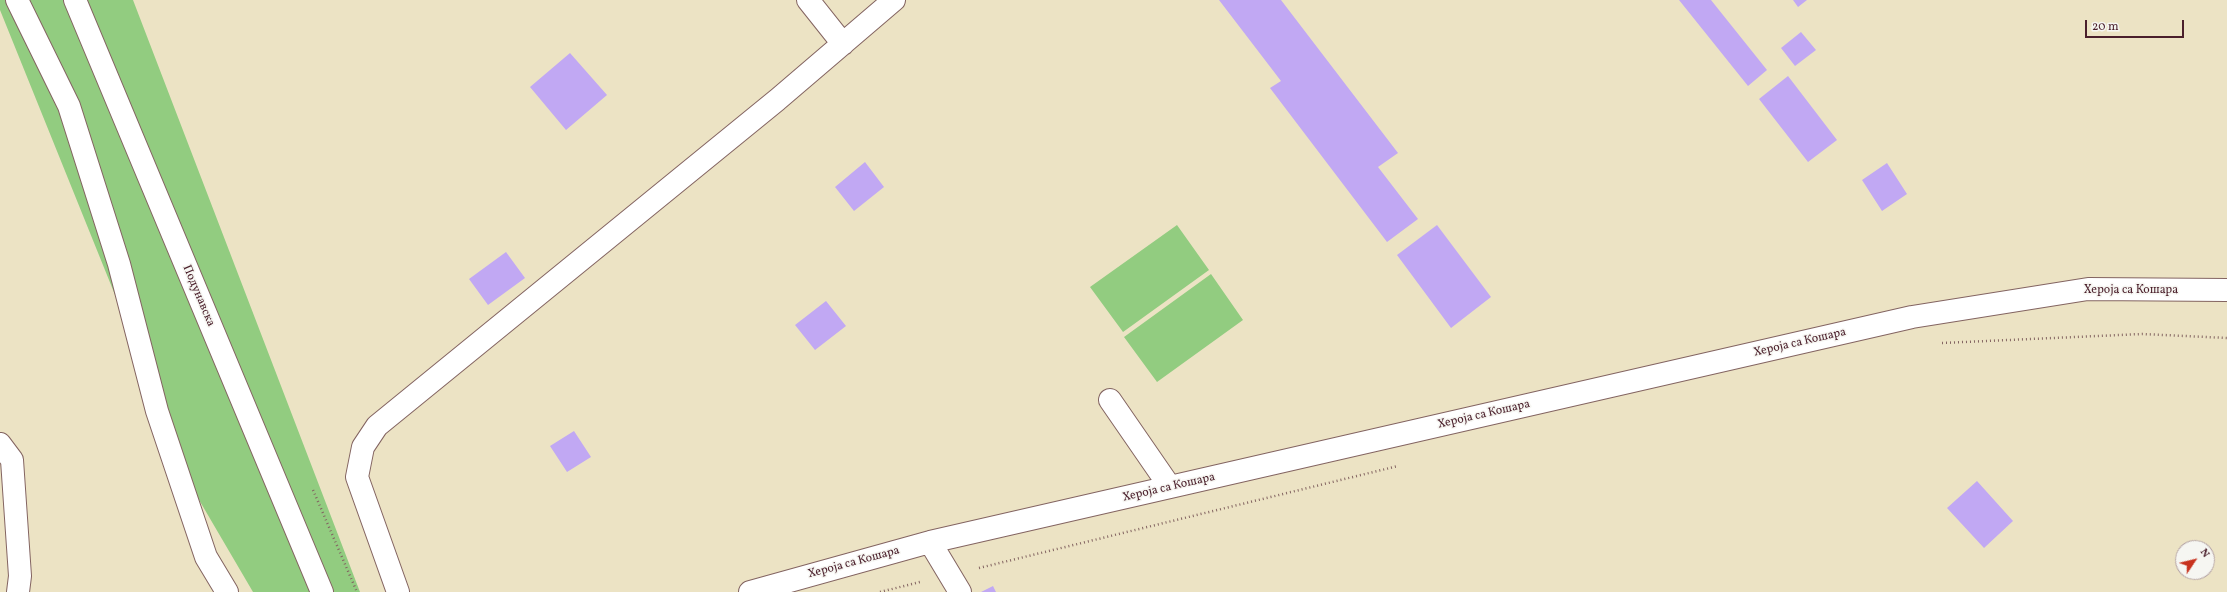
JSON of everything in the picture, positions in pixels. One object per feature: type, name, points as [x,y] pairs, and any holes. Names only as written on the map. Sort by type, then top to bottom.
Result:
[{"type":"street","points":[[16,0],[69,106],[119,264],[157,411],[206,557],[227,592]]},
{"type":"street","name":"Подунавска","points":[[75,0],[322,592]]},
{"type":"street","points":[[808,0],[843,44]]},
{"type":"street","points":[[398,592],[357,477],[363,446],[378,426],[843,44],[894,0]]},
{"type":"street","name":"Хероја са Кошара","points":[[750,592],[930,542],[1912,317],[2088,290],[2227,290]]},
{"type":"street","points":[[1110,400],[1170,487]]},
{"type":"street","points":[[0,444],[12,460],[20,576],[18,592]]},
{"type":"street","points":[[930,542],[955,584]]},
{"type":"path","points":[[1938,343],[2142,334],[2227,338]]},
{"type":"path","points":[[880,592],[955,584],[1401,466]]},
{"type":"green space","points":[[0,0],[133,0],[360,592],[253,592],[195,493],[0,10]]},
{"type":"green space","points":[[1177,225],[1209,270],[1123,332],[1090,287]]},
{"type":"green space","points":[[1211,274],[1243,320],[1157,382],[1124,337]]},
{"type":"building","points":[[1219,0],[1281,0],[1398,153],[1378,167],[1418,219],[1387,242],[1270,88],[1281,81]]},
{"type":"building","points":[[1679,0],[1711,0],[1767,70],[1748,86]]},
{"type":"building","points":[[1793,0],[1807,0],[1798,7]]},
{"type":"building","points":[[1801,32],[1816,50],[1795,66],[1781,48]]},
{"type":"building","points":[[570,53],[607,95],[566,130],[530,87]]},
{"type":"building","points":[[1788,76],[1837,140],[1808,162],[1759,99]]},
{"type":"building","points":[[865,162],[884,187],[854,211],[835,187]]},
{"type":"building","points":[[1887,163],[1907,194],[1882,211],[1862,180]]},
{"type":"building","points":[[1437,225],[1491,297],[1451,328],[1397,255]]},
{"type":"building","points":[[506,252],[525,278],[488,305],[469,279]]},
{"type":"building","points":[[826,301],[846,326],[815,350],[795,325]]},
{"type":"building","points":[[574,431],[591,457],[567,472],[550,446]]},
{"type":"building","points":[[1977,481],[2013,521],[1984,548],[1947,508]]},
{"type":"building","points":[[993,586],[996,592],[981,592]]}]
